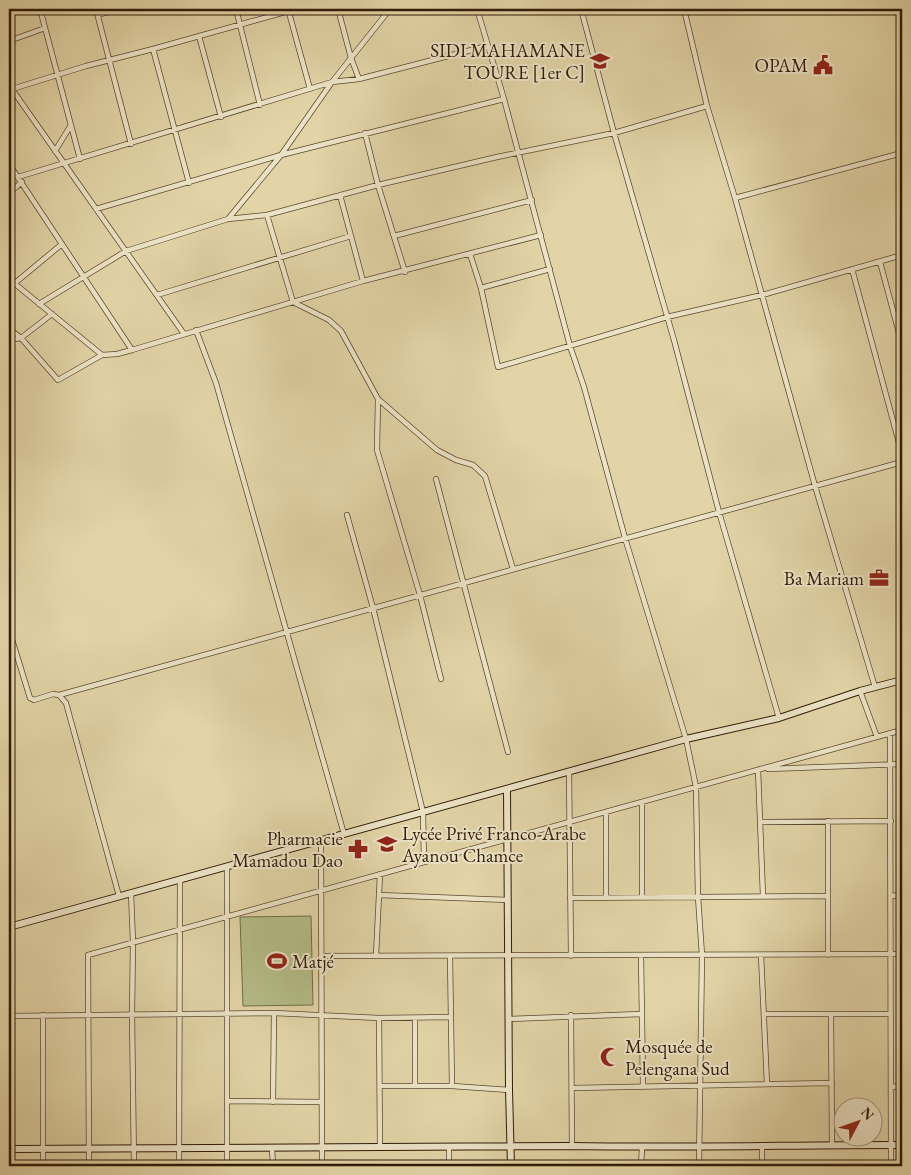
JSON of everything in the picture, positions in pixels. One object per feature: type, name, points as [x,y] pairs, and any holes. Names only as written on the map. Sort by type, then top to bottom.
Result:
[{"type":"street","points":[[40,9],[80,159]]},
{"type":"street","points":[[96,9],[131,144]]},
{"type":"street","points":[[98,15],[118,9]]},
{"type":"street","points":[[236,9],[260,105]]},
{"type":"street","points":[[184,334],[10,88],[296,9]]},
{"type":"street","points":[[338,9],[351,58],[359,79]]},
{"type":"street","points":[[228,219],[281,155],[332,82],[390,9]]},
{"type":"street","points":[[477,9],[532,200],[570,346],[584,387],[625,538],[686,740],[696,787],[698,897],[702,955],[699,1166]]},
{"type":"street","points":[[581,9],[719,512],[779,718]]},
{"type":"street","points":[[685,9],[707,106],[736,198],[815,486],[875,687]]},
{"type":"street","points":[[288,10],[310,89]]},
{"type":"street","points":[[9,41],[45,28]]},
{"type":"street","points":[[200,36],[221,117]]},
{"type":"street","points":[[18,177],[332,82],[359,79],[487,46]]},
{"type":"street","points":[[153,49],[189,183]]},
{"type":"street","points":[[96,209],[281,155],[504,99]]},
{"type":"street","points":[[40,304],[126,251],[228,219],[267,215],[378,185],[614,133],[707,106]]},
{"type":"street","points":[[55,151],[71,125]]},
{"type":"street","points":[[365,133],[378,185],[405,272]]},
{"type":"street","points":[[736,198],[902,153]]},
{"type":"street","points":[[9,164],[132,350]]},
{"type":"street","points":[[9,193],[22,182]]},
{"type":"street","points":[[340,195],[362,282]]},
{"type":"street","points":[[394,236],[532,200]]},
{"type":"street","points":[[267,215],[293,302],[329,320],[341,331],[378,398],[437,450],[456,460],[473,465],[485,476],[513,569]]},
{"type":"street","points":[[9,329],[21,338],[58,380],[102,355],[132,350],[362,282],[541,235]]},
{"type":"street","points":[[157,295],[351,236]]},
{"type":"street","points":[[14,283],[62,244]]},
{"type":"street","points":[[470,254],[481,288],[498,367],[667,317],[762,295],[902,255]]},
{"type":"street","points":[[880,262],[902,344]]},
{"type":"street","points":[[481,288],[550,269]]},
{"type":"street","points":[[852,269],[902,454]]},
{"type":"street","points":[[9,278],[102,355]]},
{"type":"street","points":[[9,340],[21,338],[52,314]]},
{"type":"street","points":[[196,330],[216,383],[344,834]]},
{"type":"street","points":[[378,398],[377,450],[420,595],[441,678]]},
{"type":"street","points":[[9,630],[30,698],[34,700],[53,694],[59,695],[902,462]]},
{"type":"street","points":[[436,480],[508,752]]},
{"type":"street","points":[[347,515],[373,608],[423,812],[424,861]]},
{"type":"street","points":[[9,927],[686,740],[779,718],[860,691],[902,680]]},
{"type":"street","points":[[860,691],[878,737]]},
{"type":"street","points":[[59,695],[66,703],[119,896]]},
{"type":"street","points":[[89,1166],[88,955],[902,730]]},
{"type":"street","points":[[890,733],[891,1166]]},
{"type":"street","points":[[758,770],[902,764]]},
{"type":"street","points":[[758,770],[763,896]]},
{"type":"street","points":[[569,772],[571,956]]},
{"type":"street","points":[[507,789],[511,1166]]},
{"type":"street","points":[[642,802],[642,897]]},
{"type":"street","points":[[606,812],[606,898]]},
{"type":"street","points":[[828,821],[828,955]]},
{"type":"street","points":[[760,822],[891,822]]},
{"type":"street","points":[[321,840],[320,1015],[322,1166]]},
{"type":"street","points":[[226,1166],[227,866]]},
{"type":"street","points":[[376,956],[380,874]]},
{"type":"street","points":[[179,1166],[180,879]]},
{"type":"street","points":[[131,893],[134,1166]]},
{"type":"street","points":[[378,895],[508,900]]},
{"type":"street","points":[[891,896],[902,895]]},
{"type":"street","points":[[570,898],[828,896]]},
{"type":"street","points":[[321,956],[902,954]]},
{"type":"street","points":[[641,955],[643,1086]]},
{"type":"street","points":[[761,955],[768,1084]]},
{"type":"street","points":[[450,956],[452,1086]]},
{"type":"street","points":[[273,1102],[274,1013]]},
{"type":"street","points":[[9,1016],[274,1013],[379,1018],[450,1018]]},
{"type":"street","points":[[509,1019],[571,1015],[641,1014]]},
{"type":"street","points":[[764,1014],[890,1014]]},
{"type":"street","points":[[831,1014],[832,1145]]},
{"type":"street","points":[[43,1015],[43,1166]]},
{"type":"street","points":[[571,1015],[572,1146]]},
{"type":"street","points":[[379,1018],[380,1147]]},
{"type":"street","points":[[415,1018],[415,1086]]},
{"type":"street","points":[[572,1088],[832,1083]]},
{"type":"street","points":[[380,1086],[452,1086],[509,1090]]},
{"type":"street","points":[[891,1086],[902,1086]]},
{"type":"street","points":[[226,1101],[321,1102]]},
{"type":"street","points":[[9,1149],[511,1148],[572,1146],[642,1148],[902,1145]]},
{"type":"street","points":[[762,1146],[762,1166]]},
{"type":"street","points":[[449,1147],[449,1166]]},
{"type":"street","points":[[272,1148],[273,1166]]},
{"type":"street","points":[[641,1166],[642,1148]]},
{"type":"green space","name":"Matjé","points":[[311,916],[313,1005],[243,1006],[240,917]]},
{"type":"place","name":"SIDI MAHAMANE TOURE [1er C]","points":[[600,61]]},
{"type":"place","name":"OPAM","points":[[823,65]]},
{"type":"place","name":"Ba Mariam","points":[[879,578]]},
{"type":"place","name":"Lycée Privé Franco-Arabe Ayanou Chamce","points":[[387,844]]},
{"type":"place","name":"Pharmacie Mamadou Dao","points":[[358,849]]},
{"type":"place","name":"Matjé","points":[[277,961]]},
{"type":"place","name":"Mosquée de Pelengana Sud","points":[[610,1057]]}]
